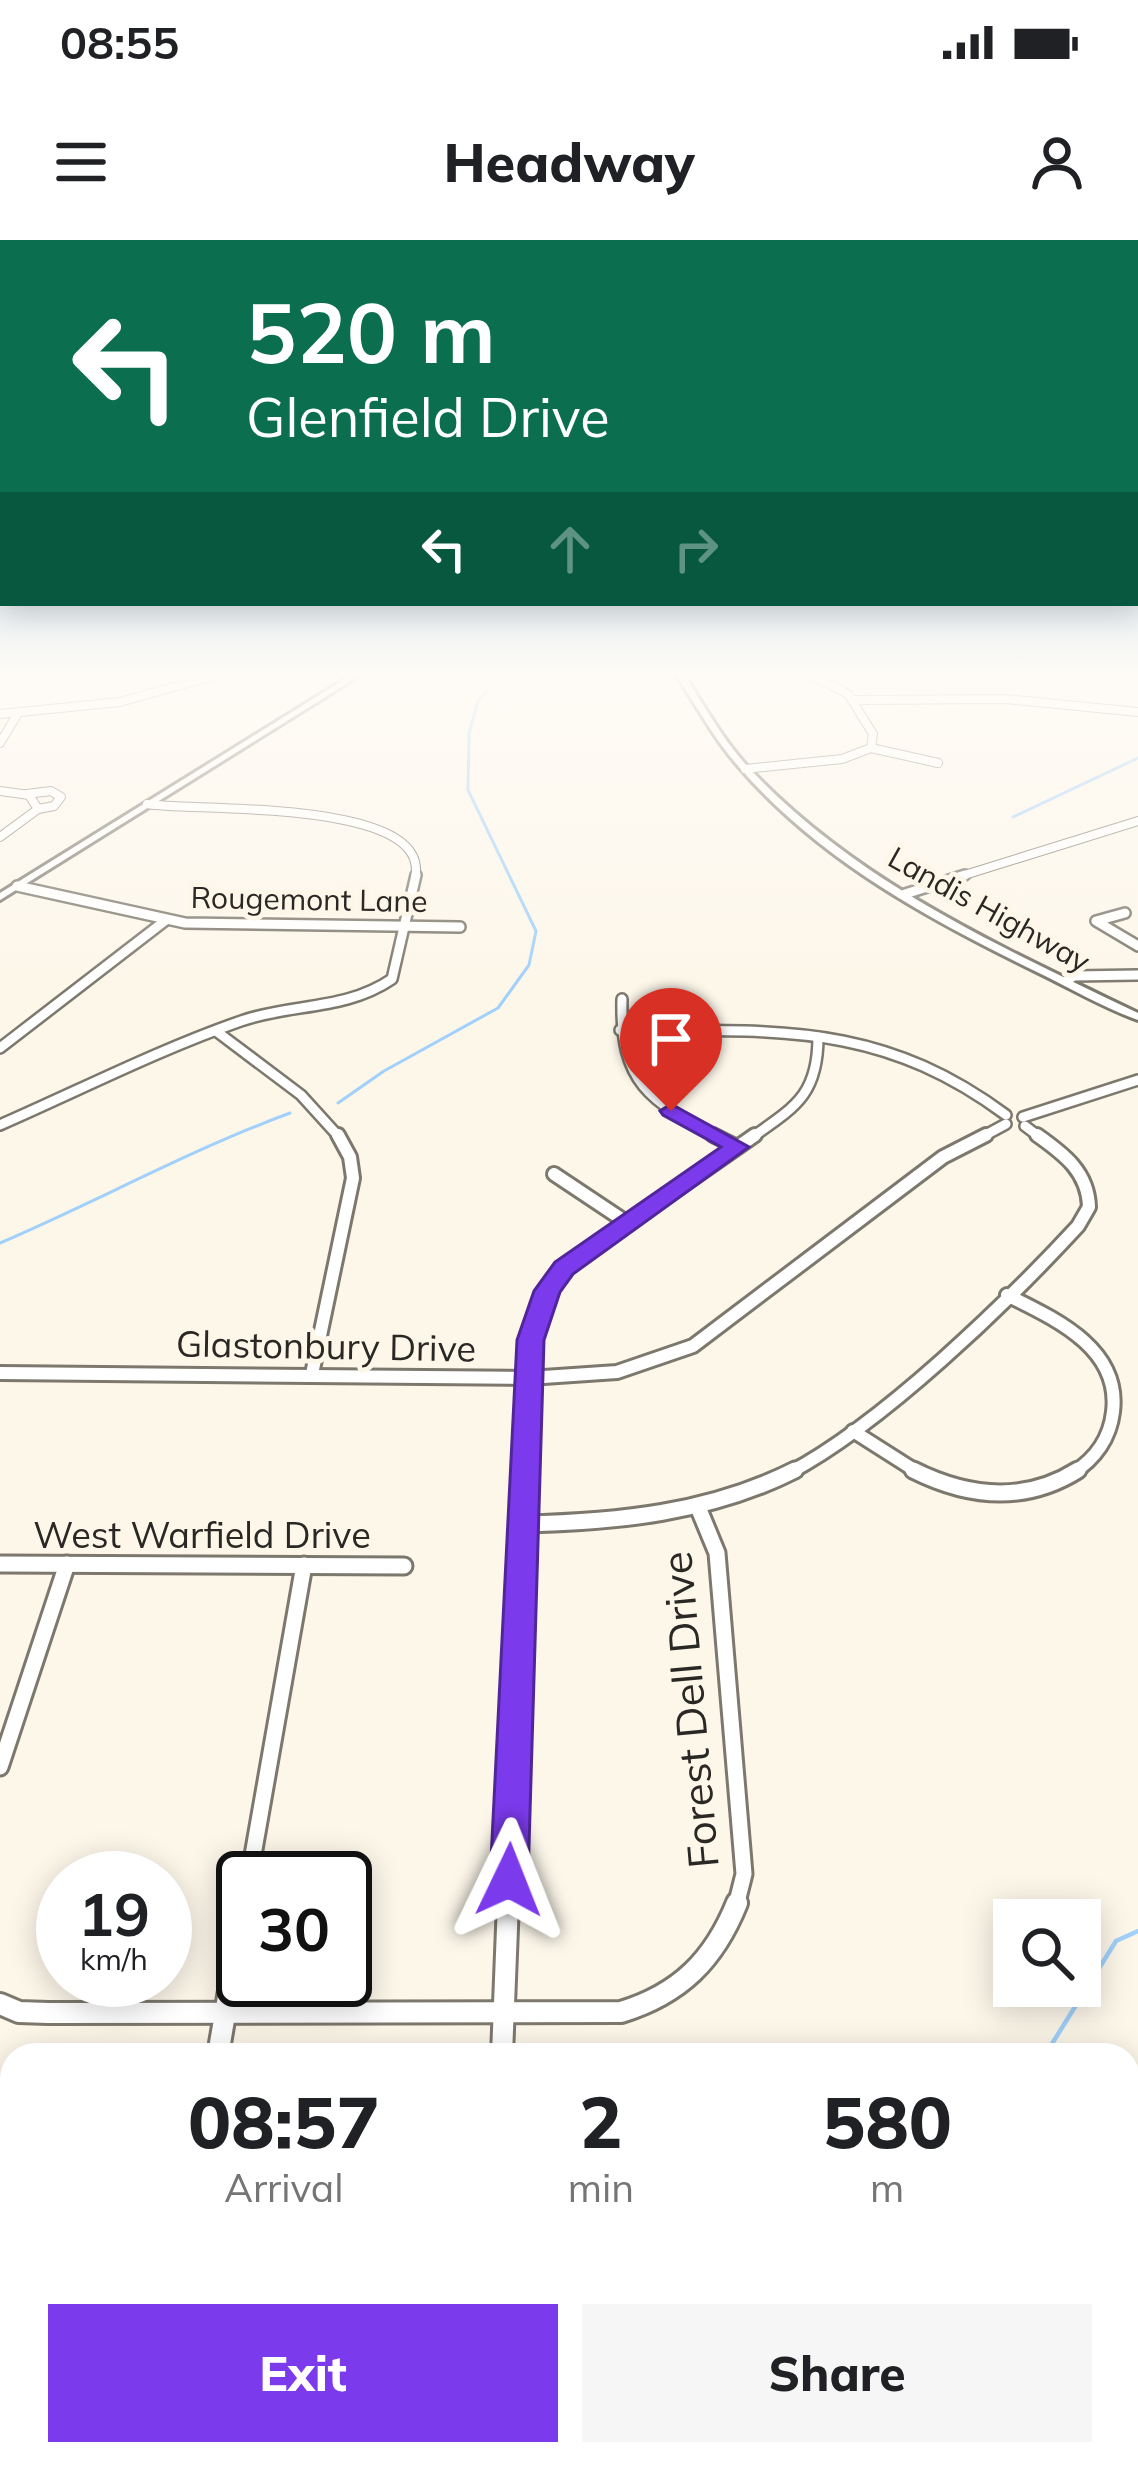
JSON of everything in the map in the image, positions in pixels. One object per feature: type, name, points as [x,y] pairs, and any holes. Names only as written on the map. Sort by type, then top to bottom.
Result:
[{"type":"main road","points":[[0,897],[186,780]]},
{"type":"main road","name":"Landis Highway","points":[[757,780],[815,833],[905,894],[1138,1017]]},
{"type":"street","points":[[0,791],[44,791],[61,797],[54,806],[38,809],[0,837]]},
{"type":"street","points":[[25,794],[38,809]]},
{"type":"street","points":[[0,1125],[261,1015],[335,1006],[378,991],[397,968],[416,852],[399,834],[343,818],[198,813],[147,804]]},
{"type":"street","points":[[905,894],[1138,821]]},
{"type":"street","name":"Rougemont Lane","points":[[17,886],[166,920],[460,927]]},
{"type":"street","points":[[1125,913],[1096,921],[1138,946]]},
{"type":"street","points":[[0,1048],[166,920]]},
{"type":"street","points":[[1066,981],[1074,976],[1138,975]]},
{"type":"street","points":[[622,999],[623,1061],[642,1089],[671,1111],[737,1147]]},
{"type":"street","points":[[620,1030],[818,1037],[871,1044],[932,1066],[1006,1120],[1024,1121],[1058,1101],[1138,1081]]},
{"type":"street","points":[[216,1031],[300,1092],[352,1160],[353,1178],[312,1375]]},
{"type":"street","points":[[502,2043],[530,1340],[548,1291],[564,1268],[799,1104],[818,1069],[818,1037]]},
{"type":"street","points":[[0,1109],[13,1120]]},
{"type":"street","name":"Glastonbury Drive","points":[[0,1373],[529,1378],[617,1372],[693,1346],[943,1157],[1006,1120]]},
{"type":"street","points":[[523,1524],[602,1522],[698,1508],[760,1486],[820,1455],[853,1431],[1007,1295],[1088,1213],[1089,1192],[1080,1172],[1024,1121]]},
{"type":"street","points":[[554,1174],[626,1222]]},
{"type":"street","points":[[853,1431],[930,1480],[987,1494],[1026,1492],[1072,1480],[1104,1454],[1119,1429],[1120,1398],[1108,1368],[1083,1340],[1007,1295]]},
{"type":"street","name":"Forest Dell Drive","points":[[503,2014],[620,2014],[661,2001],[715,1954],[730,1926],[744,1874],[717,1552],[698,1508]]},
{"type":"street","name":"West Warfield Drive","points":[[0,1564],[404,1566]]},
{"type":"street","points":[[0,1767],[67,1564]]},
{"type":"street","points":[[253,1851],[304,1564]]},
{"type":"street","points":[[0,2004],[19,2012],[48,2013],[503,2014]]},
{"type":"street","points":[[220,2043],[226,2007]]},
{"type":"waterway","points":[[338,1103],[384,1071],[498,1008],[529,965],[536,931],[468,790],[468,780]]},
{"type":"waterway","points":[[1013,817],[1092,780]]},
{"type":"waterway","points":[[0,1243],[290,1113]]},
{"type":"waterway","points":[[1052,2043],[1116,1941],[1138,1931]]},
{"type":"route","points":[[509,1880],[530,1340],[537,1313],[564,1268],[737,1147],[671,1111]]}]
